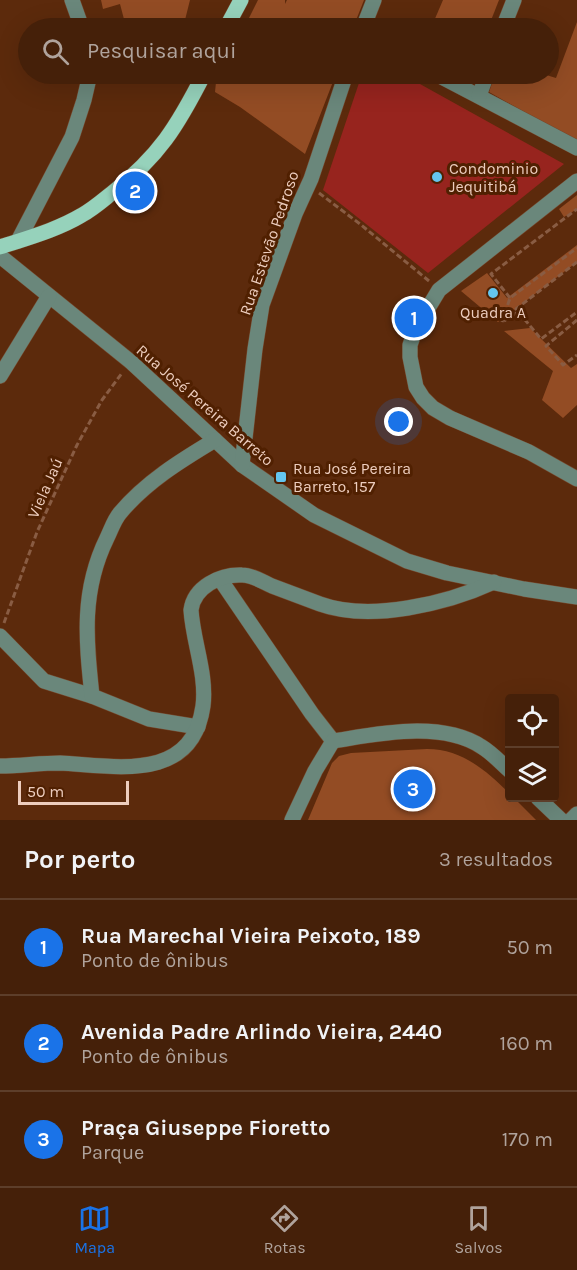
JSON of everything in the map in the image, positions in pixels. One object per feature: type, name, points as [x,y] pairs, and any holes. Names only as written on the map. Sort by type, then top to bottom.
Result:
[{"type":"main road","points":[[231,18],[240,0]]},
{"type":"main road","points":[[0,247],[82,216],[134,176],[174,130],[199,84]]},
{"type":"street","points":[[72,0],[78,18]]},
{"type":"street","points":[[367,18],[375,0]]},
{"type":"street","points":[[507,18],[514,0]]},
{"type":"street","points":[[18,241],[72,136],[88,84]]},
{"type":"street","name":"Rua Estevão Pedroso","points":[[242,465],[262,305],[308,185],[343,84]]},
{"type":"street","points":[[455,84],[577,148]]},
{"type":"street","points":[[478,96],[483,84]]},
{"type":"street","points":[[577,181],[439,290],[416,327],[410,345],[411,371],[416,387],[433,408],[450,418],[529,452],[577,478]]},
{"type":"street","name":"Rua José Pereira Barreto","points":[[0,256],[131,362],[242,465],[314,515],[407,561],[447,573],[577,597]]},
{"type":"street","points":[[0,376],[49,296]]},
{"type":"street","points":[[92,696],[87,632],[88,593],[104,545],[118,515],[166,471],[215,440]]},
{"type":"street","points":[[0,766],[56,763],[122,766],[158,763],[174,756],[185,746],[198,727],[203,704],[202,678],[192,625],[192,602],[198,591],[206,584],[242,575],[255,577],[325,606],[370,610],[448,601],[494,582]]},
{"type":"street","points":[[220,579],[333,741]]},
{"type":"street","points":[[0,635],[44,681],[92,696],[149,719],[198,727]]},
{"type":"street","points":[[333,741],[396,731],[442,733],[465,739],[482,747],[505,767]]},
{"type":"street","points":[[292,820],[315,771],[333,741]]},
{"type":"street","points":[[542,802],[561,820]]},
{"type":"street","points":[[571,820],[577,814]]},
{"type":"path","points":[[308,185],[360,224],[439,290]]},
{"type":"path","points":[[510,298],[491,274],[577,209]]},
{"type":"path","points":[[518,312],[502,322],[510,298],[577,248]]},
{"type":"path","points":[[577,262],[516,309],[562,365],[577,355]]},
{"type":"path","points":[[541,339],[577,312]]},
{"type":"path","points":[[546,345],[577,320]]},
{"type":"path","name":"Viela Jaú","points":[[0,635],[38,532],[77,445],[102,400],[131,362]]},
{"type":"shaded area","points":[[101,0],[190,0],[186,18],[124,18],[120,4],[103,9]]},
{"type":"shaded area","points":[[258,0],[285,0],[285,4],[287,0],[364,0],[357,18],[249,18]]},
{"type":"shaded area","points":[[443,0],[499,0],[492,18],[435,18]]},
{"type":"shaded area","points":[[577,22],[577,142],[489,92],[492,84],[559,84],[559,70]]},
{"type":"shaded area","points":[[216,84],[332,84],[305,154],[240,107],[215,92]]},
{"type":"shaded area","points":[[577,195],[577,209],[564,217],[559,209]]},
{"type":"shaded area","points":[[577,245],[577,262],[498,322],[461,291],[487,273],[507,298]]},
{"type":"shaded area","points":[[530,328],[571,368],[577,364],[577,405],[563,418],[542,400],[553,371],[504,331]]},
{"type":"shaded area","points":[[427,749],[451,753],[482,769],[505,789],[505,802],[518,802],[536,820],[308,820],[332,763],[339,756],[351,753]]},
{"type":"building","name":"Condominio Jequitibá","points":[[359,84],[420,84],[564,164],[428,273],[323,190]]},
{"type":"place","name":"Condominio Jequitibá","points":[[437,177]]},
{"type":"place","name":"Avenida Padre Arlindo Vieira, 2440","points":[[135,191]]},
{"type":"place","name":"Quadra A","points":[[493,293]]},
{"type":"place","name":"Rua Marechal Vieira Peixoto, 189","points":[[414,318]]},
{"type":"place","name":"Rua José Pereira Barreto, 157","points":[[281,477]]},
{"type":"place","name":"Praça Giuseppe Fioretto","points":[[413,789]]}]
